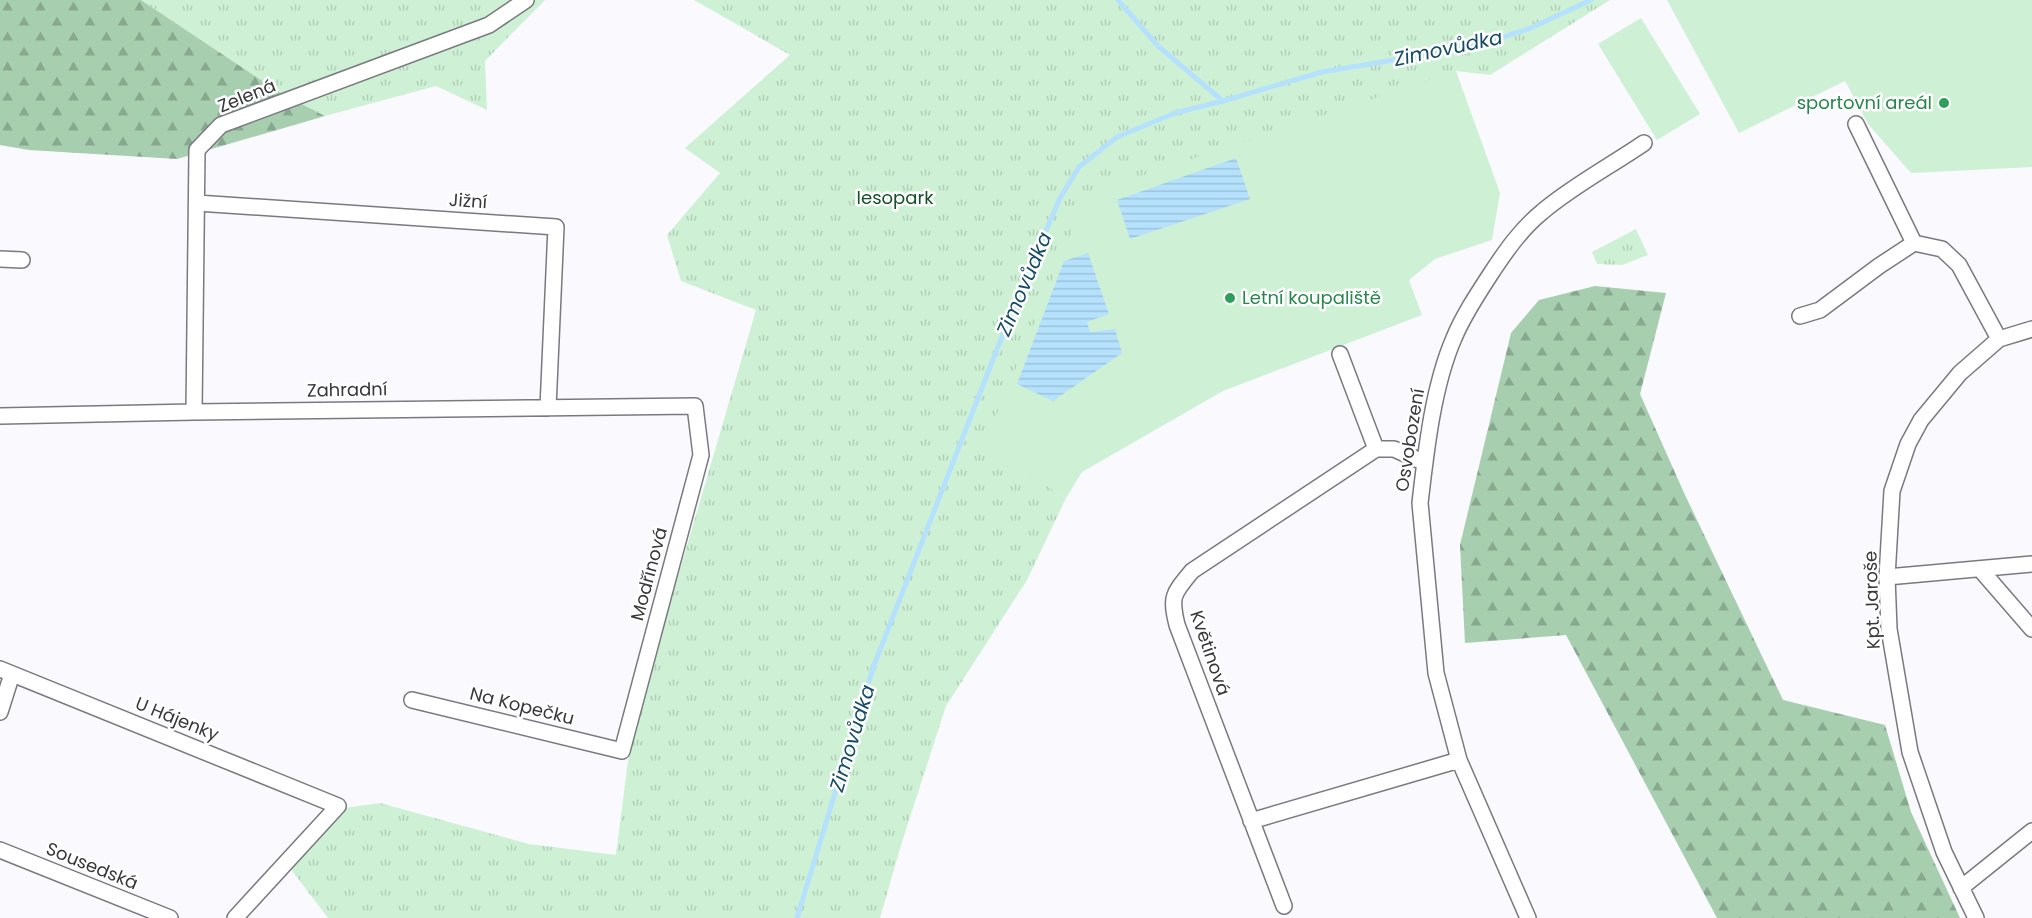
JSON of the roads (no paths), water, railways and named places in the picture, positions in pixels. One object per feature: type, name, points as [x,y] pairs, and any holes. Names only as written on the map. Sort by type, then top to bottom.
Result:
[{"type":"street","name":"Zelená","points":[[194,412],[197,150],[221,125],[489,25],[526,0]]},
{"type":"street","points":[[1856,124],[1914,243]]},
{"type":"street","name":"Osvobození","points":[[1528,918],[1459,760],[1436,673],[1420,503],[1425,464],[1438,388],[1454,338],[1504,253],[1542,212],[1644,143]]},
{"type":"street","name":"Jižní","points":[[196,202],[556,227],[548,408]]},
{"type":"street","points":[[1800,316],[1820,310],[1914,243],[1942,249],[1959,265],[2000,339]]},
{"type":"street","points":[[0,259],[22,260]]},
{"type":"street","name":"Kpt. Jaroše","points":[[1976,918],[1944,852],[1910,752],[1889,629],[1887,577],[1892,491],[1908,444],[1921,420],[1960,373],[2000,339],[2032,329]]},
{"type":"street","points":[[1340,354],[1376,448],[1394,449],[1425,464]]},
{"type":"street","name":"Zahradní","points":[[0,416],[695,406]]},
{"type":"street","name":"Modřínová","points":[[622,751],[701,455],[695,406]]},
{"type":"street","name":"Květinová","points":[[1284,906],[1177,626],[1172,604],[1177,589],[1192,571],[1376,448]]},
{"type":"street","points":[[1887,577],[2032,564]]},
{"type":"street","points":[[1980,569],[2032,629]]},
{"type":"street","points":[[0,712],[6,671]]},
{"type":"street","name":"U Hájenky","points":[[6,671],[338,806],[235,918]]},
{"type":"street","name":"Na Kopečku","points":[[412,700],[622,751]]},
{"type":"street","points":[[1251,821],[1459,760]]},
{"type":"street","points":[[1961,888],[2032,831]]},
{"type":"street","name":"Sousedská","points":[[0,850],[171,918]]},
{"type":"water","points":[[1236,158],[1250,199],[1130,239],[1117,200]]},
{"type":"water","points":[[1088,253],[1109,314],[1087,322],[1090,332],[1115,329],[1122,353],[1053,401],[1017,384],[1064,261]]},
{"type":"waterway","points":[[1118,0],[1158,46],[1223,101]]},
{"type":"waterway","name":"Zimovůdka","points":[[797,918],[873,668],[1015,303],[1060,198],[1079,167],[1117,137],[1175,113],[1322,72],[1472,47],[1531,28],[1591,0]]},
{"type":"place","name":"sportovní areál","points":[[1944,103]]},
{"type":"place","name":"Letní koupaliště","points":[[1230,298]]},
{"type":"park label","name":"lesopark","points":[[895,198]]}]
